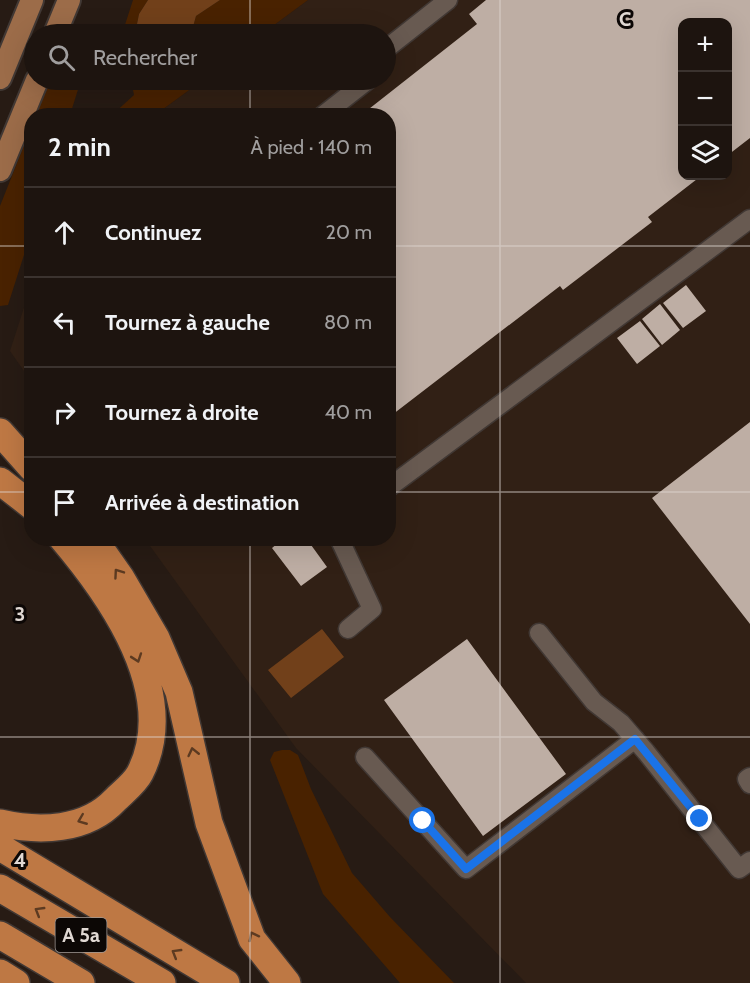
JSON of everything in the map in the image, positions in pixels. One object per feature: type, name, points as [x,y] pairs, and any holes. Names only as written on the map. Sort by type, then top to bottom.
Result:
[{"type":"highway","points":[[0,432],[24,459]]},
{"type":"highway","points":[[0,481],[24,500]]},
{"type":"highway","points":[[0,823],[23,828],[62,828],[105,810],[139,775],[151,746],[151,699],[133,646],[111,600],[68,546]]},
{"type":"highway","points":[[99,546],[122,578],[156,638],[179,692],[209,823],[252,939],[288,983]]},
{"type":"highway","points":[[0,847],[226,983]]},
{"type":"highway","name":"A 5a","points":[[0,888],[162,983]]},
{"type":"highway","name":"A 5a","points":[[0,935],[81,983]]},
{"type":"highway","points":[[0,973],[16,983]]},
{"type":"main road","points":[[0,78],[32,0]]},
{"type":"main road","points":[[59,24],[69,0]]},
{"type":"main road","points":[[25,108],[33,90]]},
{"type":"main road","points":[[0,170],[24,112]]},
{"type":"lane","points":[[396,41],[448,0]]},
{"type":"lane","points":[[332,108],[355,90]]},
{"type":"lane","points":[[396,482],[750,219]]},
{"type":"lane","points":[[343,546],[372,609],[348,629]]},
{"type":"lane","points":[[540,633],[594,702],[621,723],[745,865]]},
{"type":"lane","points":[[364,757],[466,869],[635,739]]},
{"type":"lane","points":[[750,777],[747,779],[750,784]]},
{"type":"shaded area","points":[[133,0],[148,0],[139,14],[137,24],[125,24]]},
{"type":"shaded area","points":[[148,0],[220,0],[196,16],[194,24],[137,24],[139,14]]},
{"type":"shaded area","points":[[220,0],[308,0],[276,24],[194,24],[196,16]]},
{"type":"shaded area","points":[[308,0],[750,0],[750,983],[526,983],[296,748],[150,546],[396,546],[396,108],[165,108],[189,90],[396,90],[396,24],[276,24]]},
{"type":"shaded area","points":[[47,90],[78,90],[72,108],[39,108]]},
{"type":"shaded area","points":[[133,90],[189,90],[165,108],[120,108],[134,95]]},
{"type":"shaded area","points":[[24,146],[24,255],[8,305],[0,306],[0,206]]},
{"type":"shaded area","points":[[24,308],[24,371],[10,351]]},
{"type":"shaded area","points":[[322,629],[344,657],[291,698],[268,670]]},
{"type":"shaded area","points":[[290,750],[298,755],[311,789],[352,873],[390,917],[454,983],[400,983],[323,894],[270,760],[274,752]]},
{"type":"building","points":[[486,0],[750,0],[750,138],[732,152],[732,18],[678,18],[678,180],[696,180],[648,217],[652,222],[563,290],[560,286],[396,412],[396,108],[370,108],[396,90],[477,24],[469,14]]},
{"type":"building","points":[[686,285],[706,311],[683,328],[663,303]]},
{"type":"building","points":[[660,304],[680,330],[662,345],[642,319]]},
{"type":"building","points":[[640,321],[660,346],[637,364],[617,338]]},
{"type":"building","points":[[750,422],[750,624],[652,498]]},
{"type":"building","points":[[274,546],[312,546],[327,567],[301,586],[272,548]]},
{"type":"building","points":[[467,639],[566,774],[483,836],[384,700]]},
{"type":"route","points":[[423,821],[466,869],[635,739],[700,819]]}]
